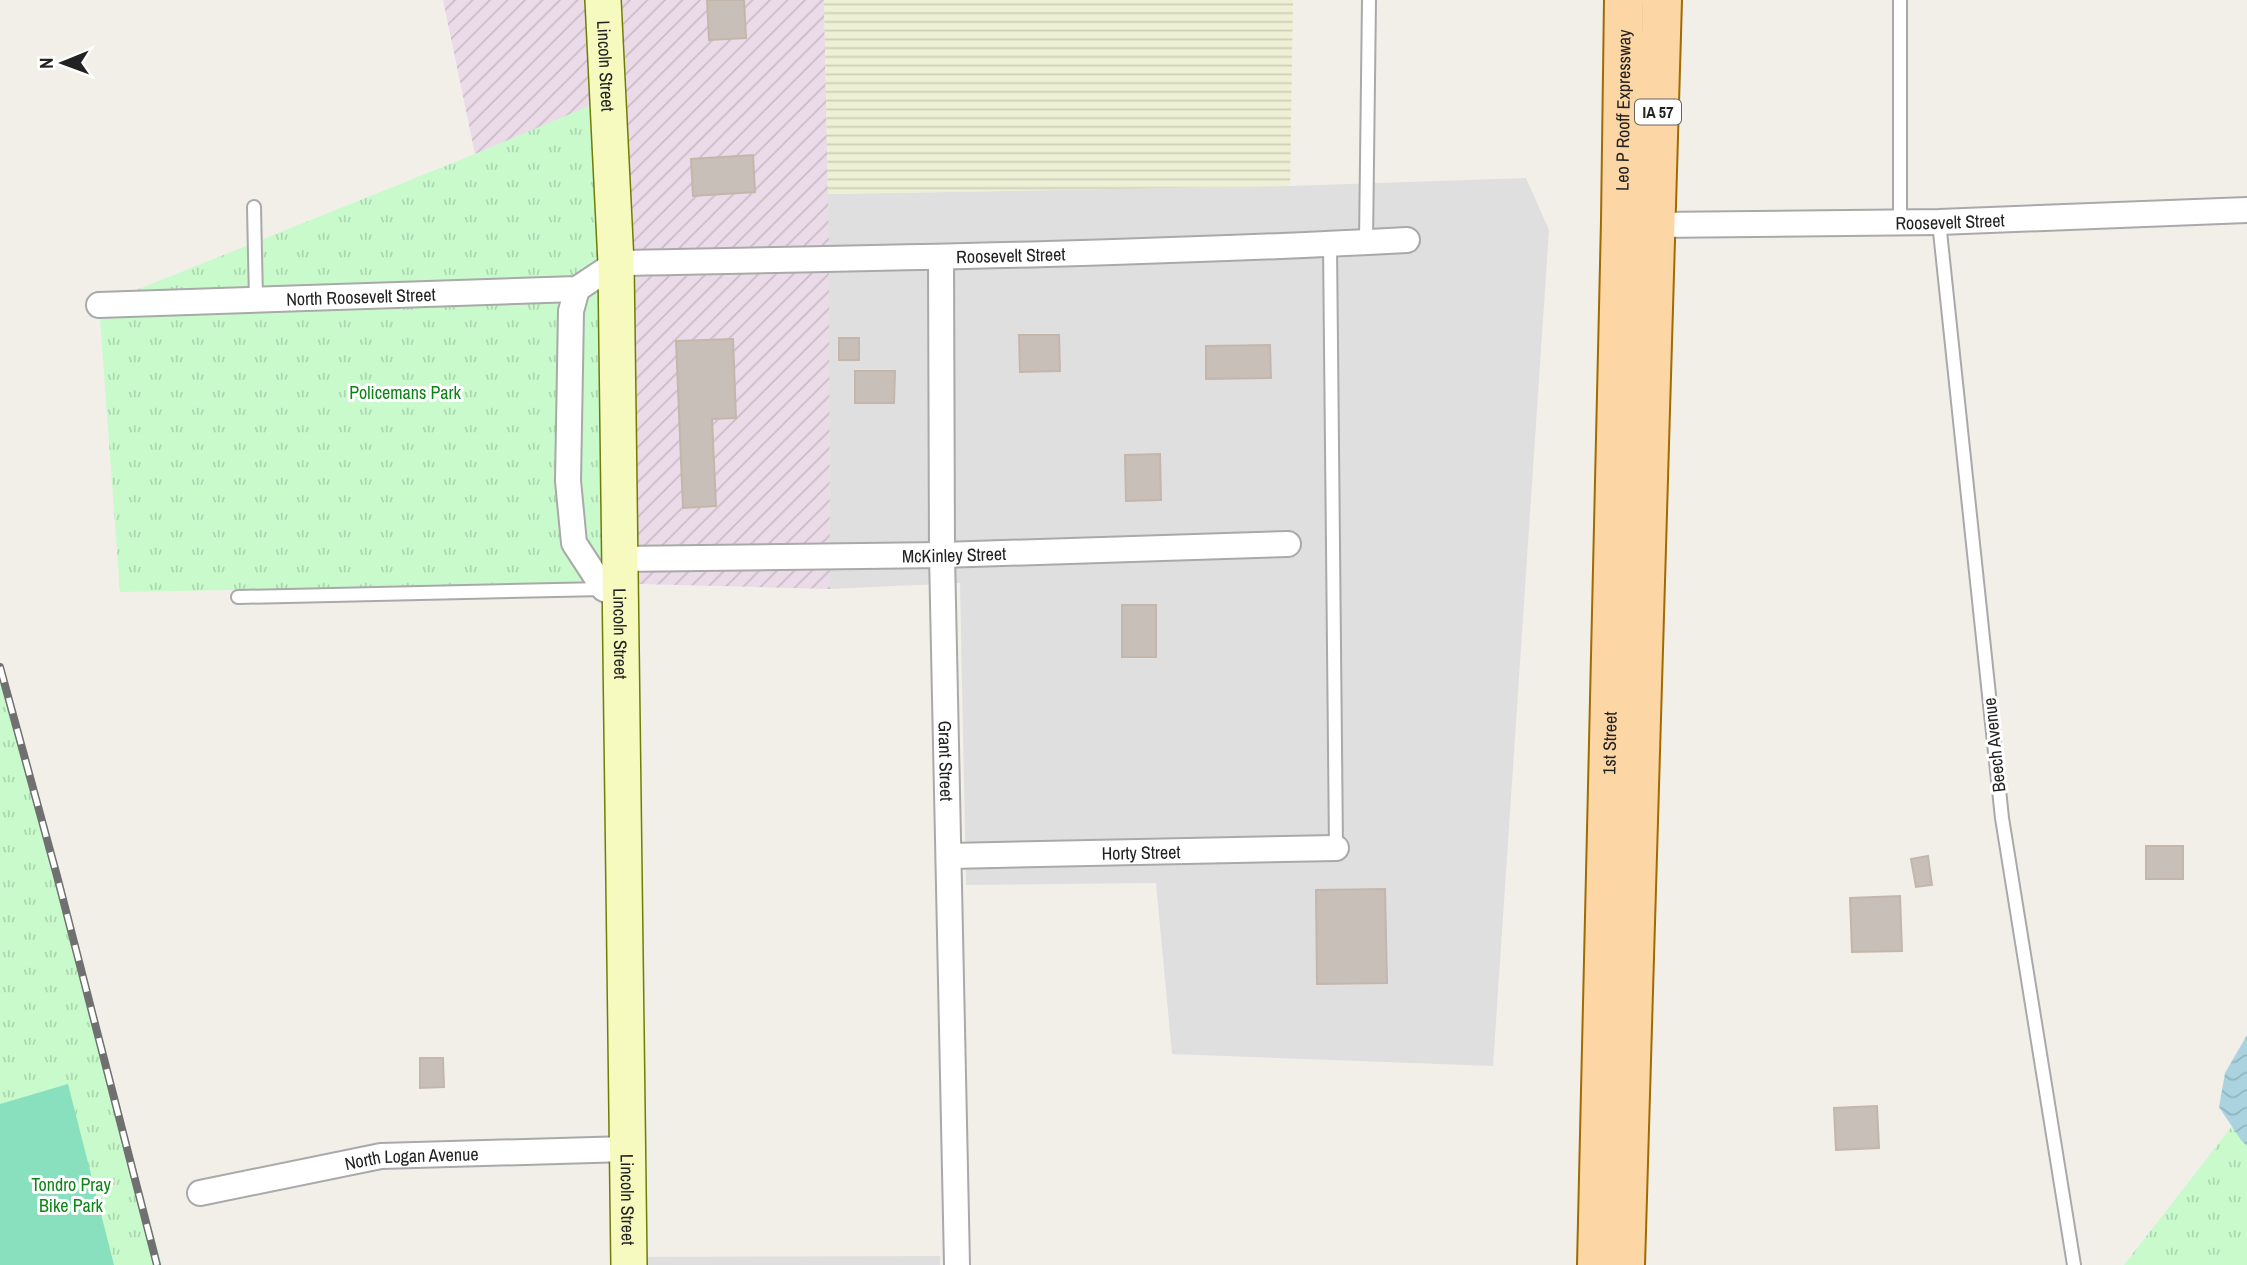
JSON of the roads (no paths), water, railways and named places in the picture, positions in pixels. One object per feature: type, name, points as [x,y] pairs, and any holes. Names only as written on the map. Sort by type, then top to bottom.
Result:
[{"type":"main road","name":"Lincoln Street","points":[[603,0],[616,263],[620,559],[612,592],[629,1265]]},
{"type":"main road","name":"Leo P Rooff Expressway","points":[[1625,0],[1638,223]]},
{"type":"main road","name":"Leo P Rooff Expressway","points":[[1638,223],[1662,0]]},
{"type":"main road","name":"1st Street","points":[[1597,1265],[1638,223]]},
{"type":"main road","name":"1st Street","points":[[1625,1265],[1638,223]]},
{"type":"street","name":"Roosevelt Street","points":[[1638,223],[1939,222],[2247,210]]},
{"type":"street","name":"Roosevelt Street","points":[[616,263],[941,257],[1330,245],[1407,240]]},
{"type":"street","name":"Grant Street","points":[[941,257],[942,555],[957,1265]]},
{"type":"street","points":[[612,592],[574,543],[568,481],[571,312],[577,289],[616,263]]},
{"type":"street","name":"North Roosevelt Street","points":[[99,305],[577,289]]},
{"type":"street","name":"McKinley Street","points":[[620,559],[942,555],[1288,544]]},
{"type":"street","name":"Horty Street","points":[[949,856],[1336,848]]},
{"type":"street","name":"North Logan Avenue","points":[[200,1192],[381,1156],[628,1149]]},
{"type":"lane","points":[[1366,242],[1369,0]]},
{"type":"lane","points":[[1900,0],[1900,222]]},
{"type":"lane","points":[[254,207],[256,300]]},
{"type":"lane","name":"Beech Avenue","points":[[1939,222],[2002,818],[2074,1265]]},
{"type":"lane","points":[[1330,245],[1336,848]]},
{"type":"lane","points":[[238,597],[612,592]]},
{"type":"water","points":[[2247,1035],[2247,1146],[2219,1107],[2225,1073]]},
{"type":"railway","points":[[0,667],[157,1265]]},
{"type":"park label","name":"Policemans Park","points":[[405,392]]},
{"type":"park label","name":"Tondro Pray Bike Park","points":[[71,1194]]}]
